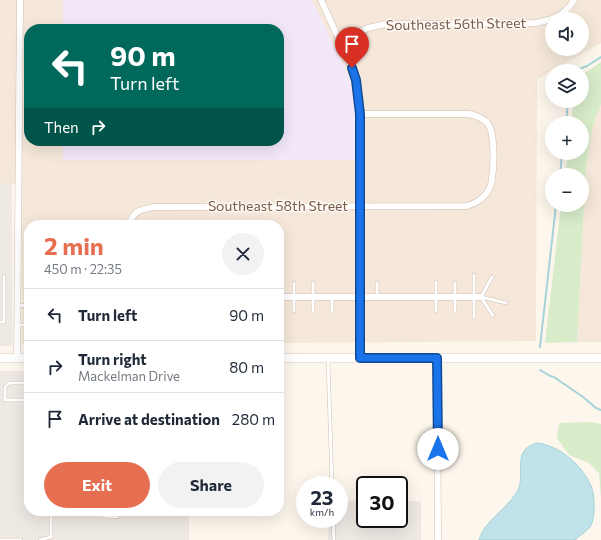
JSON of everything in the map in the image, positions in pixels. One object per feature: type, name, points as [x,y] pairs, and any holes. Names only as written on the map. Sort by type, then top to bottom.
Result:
[{"type":"main road","points":[[0,358],[24,358]]},
{"type":"main road","points":[[284,358],[601,358]]},
{"type":"street","points":[[17,358],[20,0]]},
{"type":"street","points":[[321,0],[352,68],[356,80],[360,114],[360,358]]},
{"type":"street","name":"Southeast 56th Street","points":[[564,12],[574,0]]},
{"type":"street","name":"Southeast 56th Street","points":[[339,40],[368,28],[386,24],[536,23],[545,21]]},
{"type":"street","name":"Southeast 58th Street","points":[[131,220],[133,214],[141,210],[154,207],[175,206],[467,206],[484,197],[489,189],[492,179],[493,137],[488,124],[477,116],[469,114],[360,114]]},
{"type":"street","points":[[284,297],[481,297]]},
{"type":"street","points":[[437,358],[438,540]]},
{"type":"lane","points":[[474,274],[474,317]]},
{"type":"lane","points":[[0,322],[4,322],[4,276]]},
{"type":"lane","points":[[481,297],[492,277]]},
{"type":"lane","points":[[436,282],[436,311]]},
{"type":"lane","points":[[294,283],[294,311]]},
{"type":"lane","points":[[313,283],[313,312]]},
{"type":"lane","points":[[377,283],[377,297]]},
{"type":"lane","points":[[455,283],[455,312]]},
{"type":"lane","points":[[332,297],[332,312]]},
{"type":"lane","points":[[481,297],[506,303]]},
{"type":"lane","points":[[481,297],[492,316]]},
{"type":"lane","points":[[18,306],[24,306]]},
{"type":"lane","points":[[17,325],[24,325]]},
{"type":"lane","points":[[328,358],[332,476]]},
{"type":"lane","points":[[0,387],[5,387],[9,383],[24,383]]},
{"type":"lane","points":[[5,387],[5,400],[24,400]]},
{"type":"lane","points":[[40,540],[51,537],[50,516]]},
{"type":"lane","points":[[103,516],[117,517]]},
{"type":"lane","points":[[334,528],[334,540]]},
{"type":"lane","points":[[0,540],[21,540]]},
{"type":"shaded area","points":[[0,0],[63,0],[63,24],[24,24],[24,146],[63,146],[63,160],[355,160],[355,112],[350,80],[312,0],[601,0],[601,43],[589,50],[589,12],[545,12],[545,56],[578,56],[564,64],[545,64],[545,74],[537,79],[536,341],[284,343],[284,220],[24,220],[24,344],[22,344],[22,184],[0,183]]},
{"type":"shaded area","points":[[63,0],[312,0],[350,80],[355,112],[355,160],[63,160],[63,146],[284,146],[284,24],[63,24]]},
{"type":"shaded area","points":[[601,104],[601,342],[577,342],[584,212],[589,212],[589,168],[586,167],[587,160],[589,160],[592,129]]},
{"type":"shaded area","points":[[0,183],[12,183],[12,346],[0,346]]},
{"type":"shaded area","points":[[0,371],[24,371],[24,516],[189,516],[189,540],[0,540]]},
{"type":"shaded area","points":[[348,501],[356,501],[356,528],[408,528],[408,501],[421,501],[421,540],[328,540],[328,528],[348,528]]},
{"type":"green space","points":[[601,62],[601,104],[592,129],[589,148],[589,116],[572,116],[573,108],[589,108],[589,70]]},
{"type":"green space","points":[[567,160],[587,160],[586,168],[566,168]]},
{"type":"green space","points":[[560,212],[584,212],[577,342],[545,343]]},
{"type":"green space","points":[[591,422],[601,424],[601,498],[599,473],[589,463],[569,455],[557,438],[559,423]]},
{"type":"water","points":[[537,443],[562,452],[576,464],[587,478],[594,499],[594,515],[591,526],[575,540],[479,540],[486,527],[508,504],[517,492],[521,478],[521,457],[529,446]]},
{"type":"waterway","points":[[589,65],[601,57]]},
{"type":"waterway","points":[[567,108],[567,116]]},
{"type":"waterway","points":[[561,160],[561,168]]},
{"type":"waterway","points":[[540,347],[555,212]]},
{"type":"waterway","points":[[540,370],[554,377],[596,408],[601,410]]},
{"type":"route","points":[[352,68],[356,80],[360,114],[360,358],[437,358],[438,449]]}]
